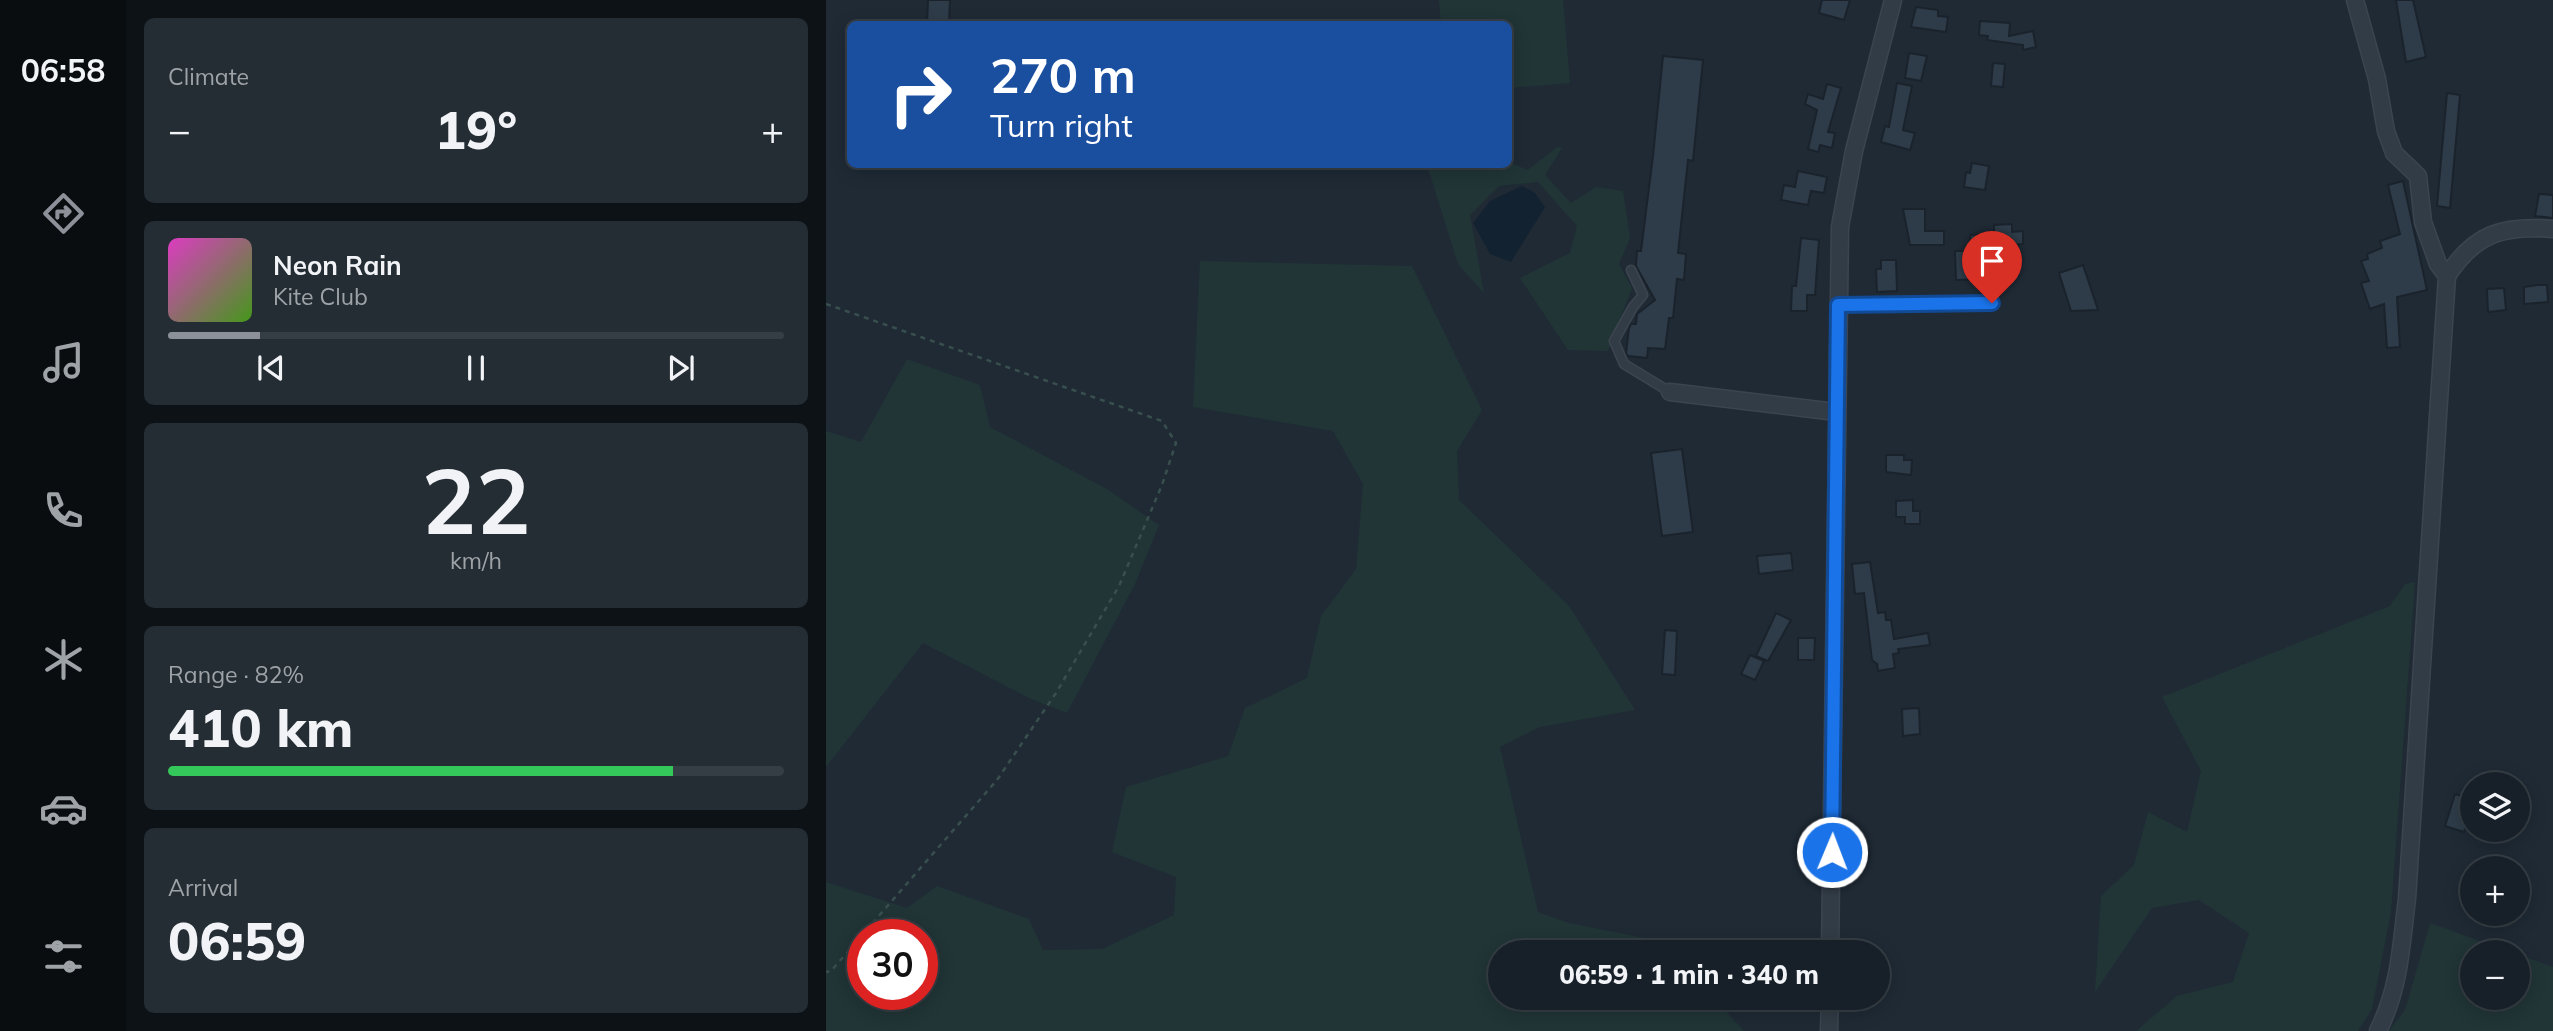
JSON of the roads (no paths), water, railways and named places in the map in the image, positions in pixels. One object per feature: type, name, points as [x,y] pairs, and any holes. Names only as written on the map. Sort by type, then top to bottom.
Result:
[{"type":"street","points":[[1830,940],[1840,227],[1893,0]]},
{"type":"street","points":[[2355,0],[2377,79],[2386,131],[2395,153],[2417,176],[2423,222],[2438,264],[2447,276]]},
{"type":"street","points":[[2378,1031],[2392,1002],[2397,980],[2407,899],[2447,276],[2462,253],[2496,232],[2523,226],[2553,229]]},
{"type":"street","points":[[1670,392],[1836,412]]},
{"type":"street","points":[[1829,1031],[1830,1010]]},
{"type":"lane","points":[[1631,270],[1643,295],[1614,341],[1624,364],[1670,392]]},
{"type":"lane","points":[[1838,305],[1992,303]]},
{"type":"water","points":[[1522,186],[1535,193],[1545,207],[1511,262],[1490,254],[1473,223],[1490,201]]}]
